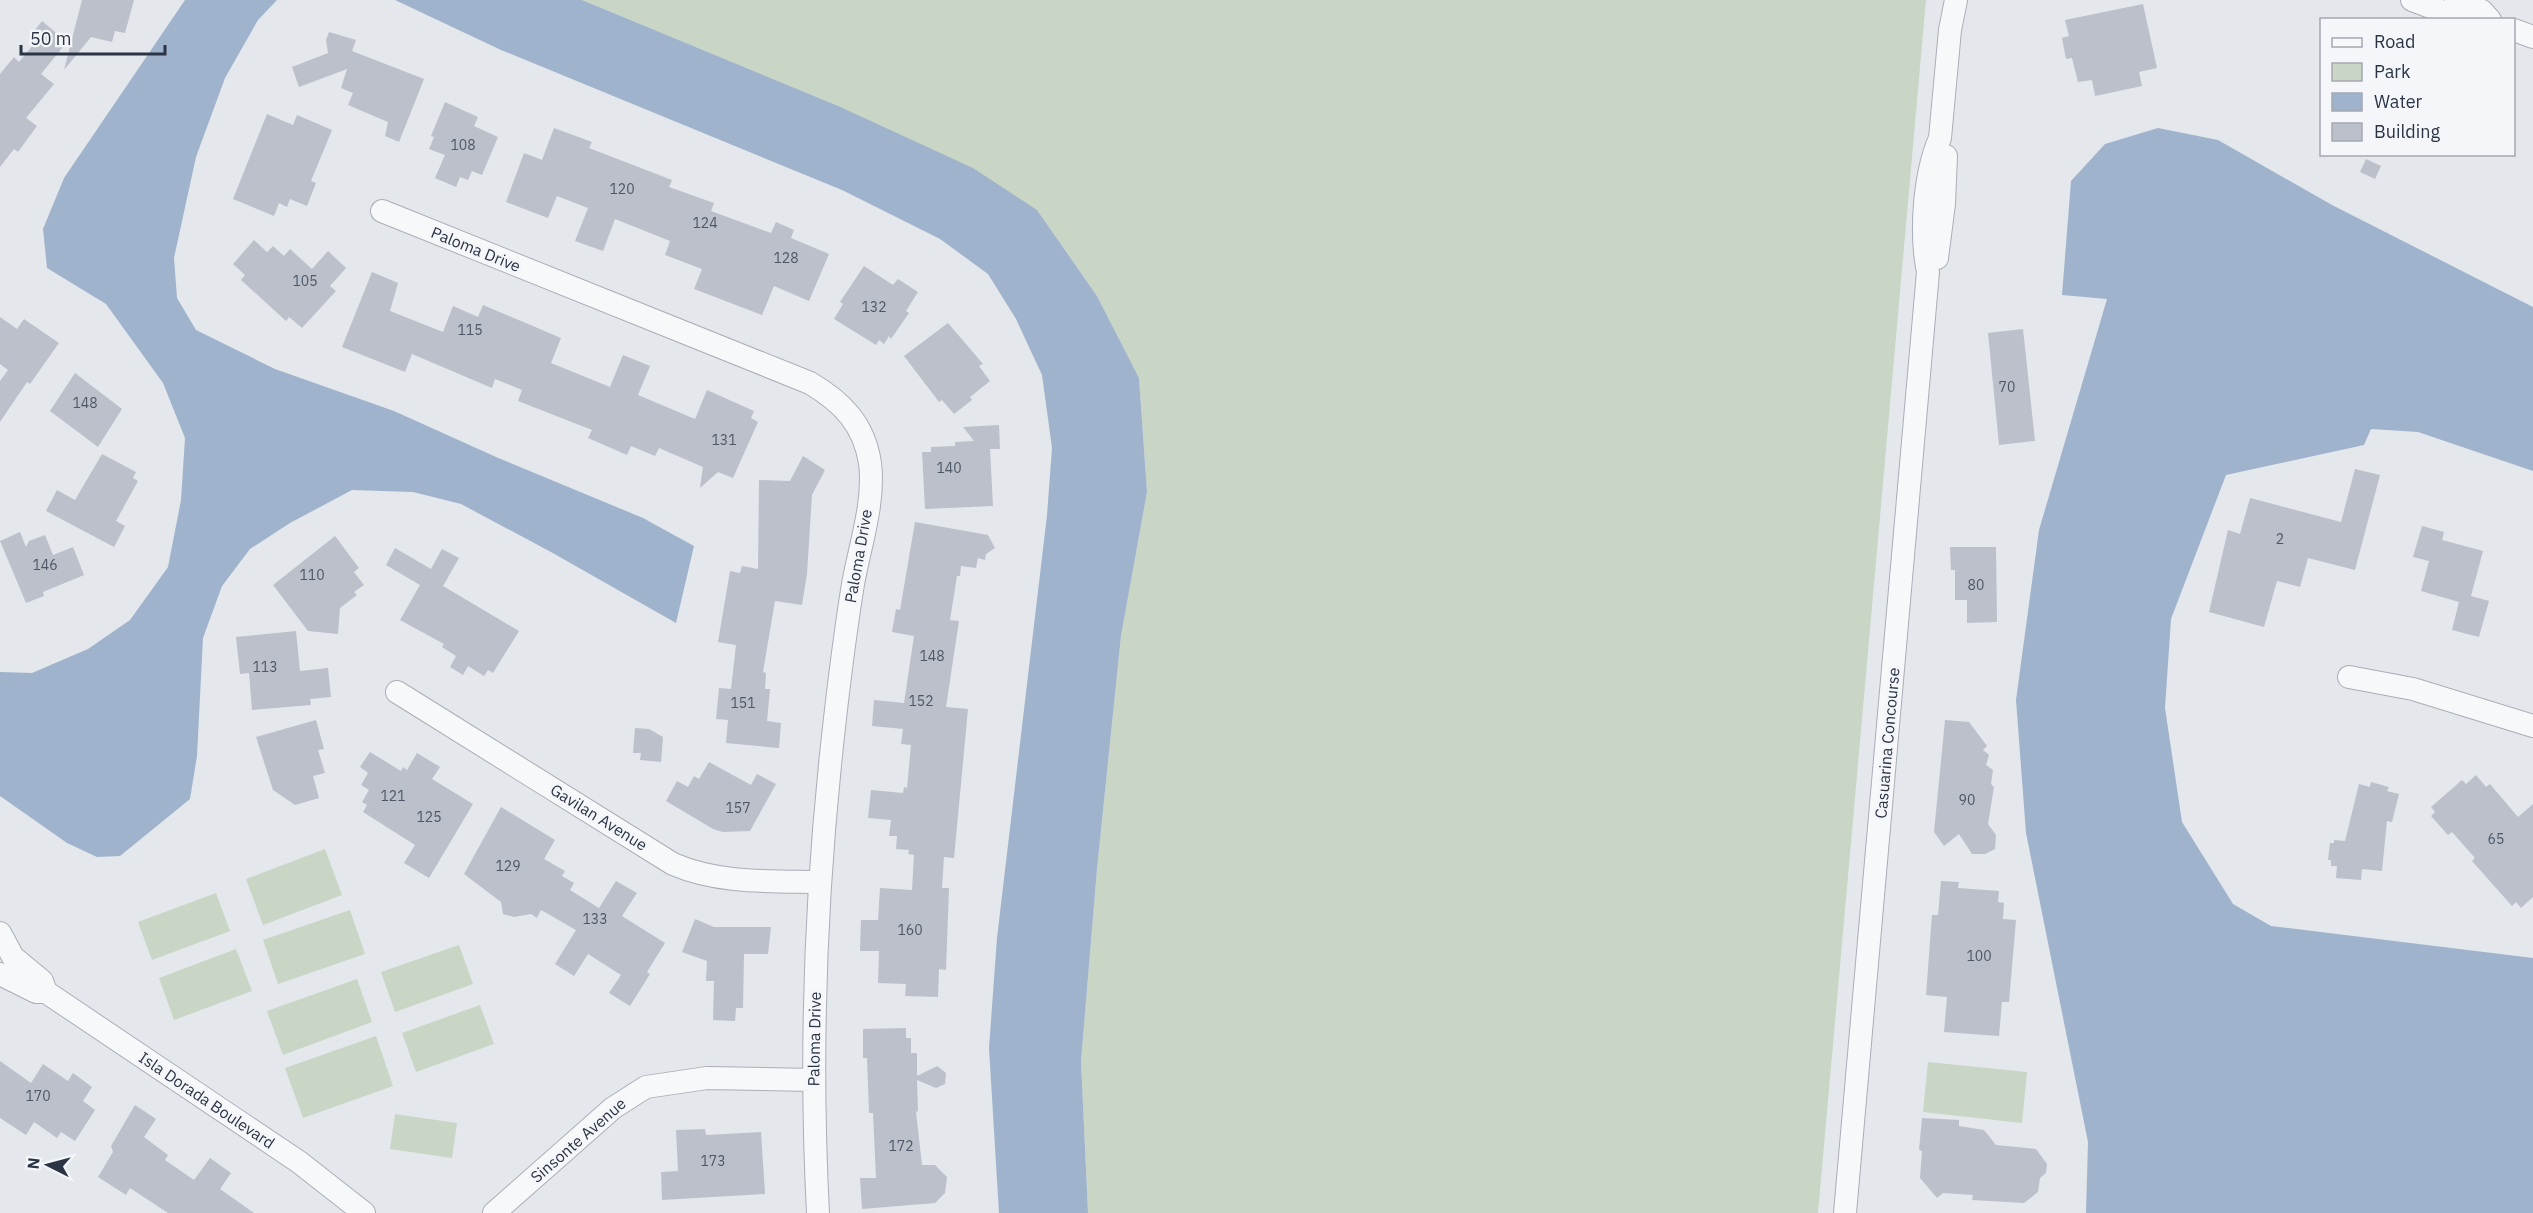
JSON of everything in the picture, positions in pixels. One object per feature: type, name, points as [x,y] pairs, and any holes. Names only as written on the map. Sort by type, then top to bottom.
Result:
[{"type":"street","name":"Casuarina Concourse","points":[[1845,1213],[1928,273],[1936,258],[1944,204],[1946,155],[1940,138],[1950,30],[1956,0]]},
{"type":"street","points":[[2412,0],[2460,18]]},
{"type":"street","points":[[2456,0],[2482,11],[2488,18]]},
{"type":"street","points":[[2515,30],[2533,37]]},
{"type":"street","name":"Paloma Drive","points":[[382,211],[810,383],[840,404],[859,426],[870,465],[870,490],[849,607],[833,732],[820,882],[815,981],[814,1080],[818,1213]]},
{"type":"street","points":[[2349,677],[2413,689],[2533,726]]},
{"type":"street","name":"Gavilan Avenue","points":[[397,692],[673,864],[717,877],[820,882]]},
{"type":"street","name":"Isla Dorada Boulevard","points":[[0,933],[13,957],[42,981],[46,992]]},
{"type":"street","name":"Isla Dorada Boulevard","points":[[0,974],[36,992],[46,992],[291,1156],[364,1213]]},
{"type":"street","name":"Sinsonte Avenue","points":[[494,1213],[613,1108],[646,1087],[707,1078],[814,1080]]},
{"type":"green space","points":[[582,0],[1926,0],[1818,1213],[1088,1213],[1081,1061],[1097,869],[1121,636],[1147,492],[1139,378],[1097,296],[1037,210],[836,105]]},
{"type":"green space","points":[[325,849],[342,895],[263,925],[246,879]]},
{"type":"green space","points":[[216,893],[230,931],[152,960],[138,922]]},
{"type":"green space","points":[[350,910],[365,954],[278,984],[263,940]]},
{"type":"green space","points":[[459,945],[473,984],[395,1012],[381,972]]},
{"type":"green space","points":[[236,949],[252,991],[174,1020],[159,978]]},
{"type":"green space","points":[[357,979],[372,1022],[283,1055],[267,1011]]},
{"type":"green space","points":[[480,1005],[494,1044],[416,1072],[402,1033]]},
{"type":"green space","points":[[376,1036],[393,1086],[303,1118],[285,1068]]},
{"type":"green space","points":[[1928,1062],[2027,1072],[2022,1123],[1923,1112]]},
{"type":"green space","points":[[395,1114],[457,1123],[452,1158],[390,1149]]},
{"type":"water","points":[[185,0],[277,0],[258,20],[225,78],[196,157],[174,258],[177,298],[196,330],[275,369],[394,411],[496,457],[643,518],[694,546],[676,623],[461,504],[413,492],[352,490],[290,523],[250,549],[222,586],[203,638],[197,756],[190,799],[120,856],[97,857],[67,843],[0,796],[0,672],[32,673],[88,649],[130,620],[168,567],[181,500],[185,438],[163,383],[106,304],[47,268],[43,229],[64,178]]},
{"type":"water","points":[[395,0],[582,0],[836,105],[973,168],[1037,210],[1097,296],[1139,378],[1147,492],[1121,636],[1097,869],[1081,1061],[1088,1213],[999,1213],[989,1048],[997,938],[1047,515],[1052,448],[1042,375],[1016,319],[988,274],[940,239],[842,190],[501,50]]},
{"type":"water","points":[[2158,128],[2218,140],[2332,205],[2533,307],[2533,471],[2418,432],[2371,429],[2364,445],[2226,475],[2171,619],[2165,708],[2182,822],[2233,904],[2271,926],[2533,958],[2533,1213],[2086,1213],[2088,1142],[2026,833],[2016,700],[2039,530],[2107,299],[2062,295],[2071,181],[2105,144]]},
{"type":"building","points":[[82,0],[134,0],[125,33],[115,31],[112,42],[91,37],[64,70]]},
{"type":"building","points":[[2143,4],[2157,68],[2139,72],[2142,86],[2095,96],[2092,80],[2078,82],[2072,58],[2066,59],[2062,38],[2069,36],[2065,20]]},
{"type":"building","points":[[42,21],[67,42],[41,74],[54,84],[26,118],[37,126],[18,152],[14,149],[0,167],[0,74],[14,57],[19,62],[38,39],[32,34]]},
{"type":"building","points":[[329,32],[356,40],[352,51],[424,79],[399,142],[385,136],[388,122],[348,105],[353,93],[341,88],[347,69],[299,87],[292,67],[328,53],[326,40]]},
{"type":"building","points":[[445,102],[478,117],[474,126],[498,137],[482,175],[472,171],[468,180],[460,177],[456,187],[435,178],[445,155],[429,149],[434,137],[431,136]]},
{"type":"building","points":[[267,114],[293,125],[297,115],[332,130],[311,181],[316,183],[307,206],[290,199],[287,207],[279,203],[274,216],[233,199]]},
{"type":"building","points":[[554,128],[592,142],[589,148],[672,180],[669,187],[714,203],[711,211],[771,233],[776,222],[794,230],[791,238],[829,254],[809,301],[774,286],[762,315],[694,289],[702,269],[665,255],[670,241],[615,219],[603,251],[575,241],[588,208],[557,196],[548,218],[506,202],[524,153],[542,160]]},
{"type":"building","points":[[2366,159],[2381,166],[2375,179],[2360,172]]},
{"type":"building","points":[[254,240],[267,252],[273,246],[284,256],[290,249],[312,269],[328,251],[346,268],[330,286],[336,291],[302,328],[289,317],[286,321],[241,280],[245,275],[233,264]]},
{"type":"building","points":[[864,266],[893,285],[898,279],[918,292],[906,311],[909,313],[891,339],[889,336],[884,344],[879,340],[876,345],[834,319],[843,304],[840,302]]},
{"type":"building","points":[[372,272],[398,283],[390,311],[443,332],[453,306],[478,317],[483,305],[561,338],[551,363],[610,387],[623,355],[650,366],[638,395],[695,419],[707,390],[754,411],[751,418],[758,422],[733,478],[718,472],[700,488],[703,467],[659,448],[655,456],[631,446],[627,455],[588,438],[592,430],[518,401],[522,390],[495,379],[492,388],[412,354],[405,372],[342,347]]},
{"type":"building","points":[[0,317],[17,329],[24,319],[59,343],[30,384],[27,382],[0,422],[0,381],[8,370],[0,364]]},
{"type":"building","points":[[948,323],[983,364],[979,366],[990,381],[970,397],[972,400],[954,414],[942,400],[939,402],[904,356]]},
{"type":"building","points":[[2023,329],[2035,441],[1999,445],[1988,333]]},
{"type":"building","points":[[75,373],[122,409],[98,447],[50,411]]},
{"type":"building","points":[[999,425],[1000,449],[990,449],[993,506],[925,509],[922,452],[931,452],[931,447],[955,446],[955,442],[974,441],[963,427]]},
{"type":"building","points":[[102,454],[136,472],[133,478],[138,481],[116,521],[125,526],[114,547],[46,511],[57,490],[75,500]]},
{"type":"building","points":[[803,456],[825,470],[812,495],[807,574],[802,605],[775,601],[763,672],[766,673],[765,689],[770,689],[767,721],[781,723],[779,748],[726,743],[728,720],[716,719],[719,688],[731,689],[736,645],[718,642],[730,571],[740,573],[742,566],[758,569],[759,480],[790,481]]},
{"type":"building","points":[[2355,469],[2380,475],[2355,570],[2308,558],[2300,587],[2277,581],[2264,627],[2209,612],[2228,530],[2240,534],[2250,498],[2341,522]]},
{"type":"building","points":[[915,522],[988,535],[995,548],[986,554],[985,560],[978,558],[976,568],[961,566],[960,576],[957,576],[950,620],[959,621],[946,707],[968,709],[954,858],[944,857],[942,888],[949,888],[946,970],[939,969],[938,997],[905,996],[906,984],[878,983],[879,951],[860,951],[861,920],[878,920],[880,888],[912,890],[914,855],[908,854],[909,850],[896,849],[897,836],[889,836],[891,820],[868,818],[871,790],[903,793],[904,787],[907,788],[911,745],[901,744],[903,729],[872,726],[874,700],[904,703],[914,636],[892,632],[896,609],[900,610]]},
{"type":"building","points":[[2422,526],[2444,532],[2442,540],[2483,551],[2471,596],[2489,601],[2479,637],[2452,630],[2459,602],[2421,591],[2429,561],[2413,557]]},
{"type":"building","points":[[20,532],[26,547],[29,541],[45,535],[53,555],[73,547],[84,575],[43,592],[44,596],[26,603],[0,541]]},
{"type":"building","points":[[335,536],[359,568],[354,572],[364,585],[354,592],[357,595],[340,608],[338,634],[308,631],[273,585]]},
{"type":"building","points":[[1950,547],[1996,547],[1997,622],[1967,623],[1967,600],[1955,600],[1955,570],[1951,570]]},
{"type":"building","points":[[395,548],[431,569],[442,549],[459,558],[443,586],[519,631],[493,673],[488,670],[484,676],[468,666],[463,675],[450,667],[456,656],[442,647],[444,644],[400,620],[420,585],[386,565]]},
{"type":"building","points":[[296,631],[300,671],[328,668],[331,697],[310,699],[311,705],[252,710],[249,673],[240,674],[236,637]]},
{"type":"building","points":[[316,720],[324,749],[318,750],[325,773],[313,776],[319,798],[295,805],[273,790],[256,737]]},
{"type":"building","points":[[1945,720],[1969,722],[1987,746],[1983,750],[1989,755],[1986,765],[1993,770],[1991,784],[1994,787],[1988,824],[1996,835],[1995,849],[1985,854],[1972,854],[1959,834],[1944,846],[1934,832]]},
{"type":"building","points":[[635,728],[649,729],[663,737],[661,762],[640,760],[641,753],[633,753]]},
{"type":"building","points":[[370,752],[401,771],[403,767],[407,770],[417,753],[440,767],[432,779],[473,804],[429,878],[404,863],[415,845],[363,812],[367,805],[362,802],[369,790],[361,785],[368,773],[360,767]]},
{"type":"building","points":[[709,762],[751,785],[757,774],[776,784],[750,831],[723,832],[713,829],[666,801],[677,781],[688,787],[694,776],[699,779]]},
{"type":"building","points":[[2476,775],[2486,787],[2490,784],[2518,817],[2533,804],[2533,897],[2521,908],[2516,902],[2512,906],[2472,861],[2475,858],[2452,832],[2448,835],[2431,816],[2435,812],[2431,807],[2462,780],[2466,784]]},
{"type":"building","points":[[2371,782],[2389,787],[2387,791],[2399,794],[2392,822],[2387,821],[2382,871],[2362,869],[2361,880],[2336,878],[2337,866],[2331,866],[2331,860],[2328,860],[2330,843],[2334,843],[2334,840],[2345,841],[2359,784],[2370,787]]},
{"type":"building","points":[[501,807],[555,840],[544,859],[565,871],[562,876],[574,883],[570,890],[599,908],[616,881],[637,893],[622,916],[665,943],[647,972],[650,974],[630,1006],[609,993],[621,975],[588,954],[574,976],[555,964],[576,930],[541,910],[537,918],[531,914],[514,917],[503,914],[501,902],[464,874]]},
{"type":"building","points":[[1941,881],[1959,882],[1958,888],[1999,891],[1998,902],[2004,903],[2003,919],[2016,920],[2009,1002],[2002,1002],[1999,1036],[1944,1032],[1947,997],[1926,995],[1932,915],[1938,915]]},
{"type":"building","points":[[695,919],[714,927],[771,927],[768,954],[744,954],[743,1008],[736,1008],[735,1021],[713,1020],[714,981],[706,981],[707,961],[682,952]]},
{"type":"building","points":[[906,1028],[906,1038],[911,1038],[911,1053],[917,1053],[917,1076],[937,1066],[946,1073],[945,1084],[936,1088],[917,1080],[918,1111],[916,1112],[922,1165],[935,1165],[947,1177],[945,1193],[935,1203],[862,1209],[860,1178],[876,1178],[873,1113],[869,1113],[867,1058],[863,1058],[863,1029]]},
{"type":"building","points":[[0,1061],[31,1083],[43,1064],[68,1081],[73,1073],[92,1087],[83,1101],[95,1110],[75,1141],[61,1132],[57,1138],[34,1122],[26,1135],[0,1118]]},
{"type":"building","points":[[135,1105],[156,1119],[144,1137],[168,1155],[165,1160],[194,1180],[210,1158],[231,1173],[220,1189],[254,1213],[168,1213],[130,1188],[126,1195],[98,1177],[113,1152],[111,1146]]},
{"type":"building","points":[[1922,1118],[1959,1120],[1959,1126],[1984,1130],[1996,1145],[2036,1149],[2047,1164],[2046,1173],[2040,1178],[2038,1192],[2024,1203],[1972,1200],[1973,1195],[1943,1193],[1937,1198],[1920,1178],[1922,1151],[1919,1150]]},
{"type":"building","points":[[705,1129],[706,1135],[761,1132],[765,1194],[662,1200],[661,1172],[678,1171],[676,1130]]}]
